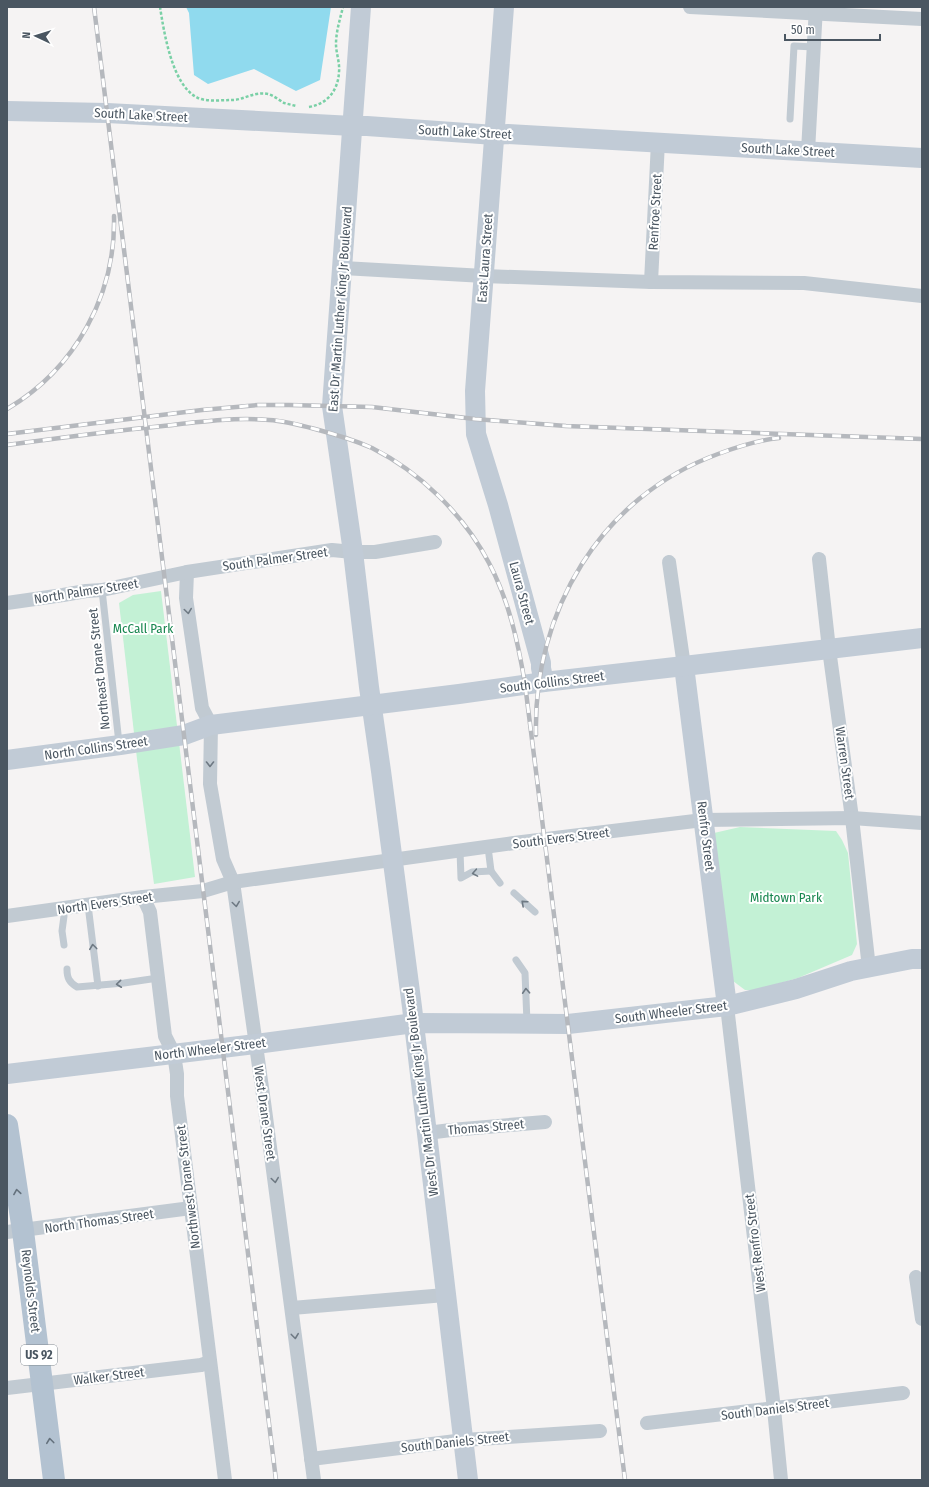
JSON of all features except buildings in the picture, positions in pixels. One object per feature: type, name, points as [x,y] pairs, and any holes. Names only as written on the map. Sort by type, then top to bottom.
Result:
[{"type":"main road","name":"Reynolds Street","points":[[7,1125],[15,1232],[43,1384],[54,1480]]},
{"type":"street","name":"East Dr Martin Luther King Jr Boulevard","points":[[361,7],[332,406],[353,552],[371,705]]},
{"type":"street","name":"East Laura Street","points":[[498,505],[476,434],[475,391],[504,7]]},
{"type":"street","points":[[690,7],[816,10],[922,19]]},
{"type":"street","points":[[808,151],[816,10]]},
{"type":"street","name":"South Lake Street","points":[[7,111],[107,113],[367,126],[495,135],[508,134],[658,142],[922,158]]},
{"type":"street","name":"Renfroe Street","points":[[651,282],[658,142]]},
{"type":"street","points":[[343,268],[484,276],[651,282],[804,283],[922,296]]},
{"type":"street","name":"Laura Street","points":[[498,505],[541,663],[544,682]]},
{"type":"street","name":"South Palmer Street","points":[[164,577],[187,572],[332,550],[375,552],[435,542]]},
{"type":"street","name":"Warren Street","points":[[819,559],[829,649],[852,818],[869,968]]},
{"type":"street","points":[[669,562],[684,666]]},
{"type":"street","points":[[187,572],[186,598],[202,708],[211,725]]},
{"type":"street","name":"North Palmer Street","points":[[7,603],[102,590],[164,577]]},
{"type":"street","name":"South Collins Street","points":[[184,735],[211,725],[544,682],[922,638]]},
{"type":"street","name":"Renfro Street","points":[[684,666],[727,1006]]},
{"type":"street","name":"West Dr Martin Luther King Jr Boulevard","points":[[371,705],[382,777],[414,1023],[468,1480]]},
{"type":"street","name":"West Drane Street","points":[[211,725],[210,784],[223,859],[233,882],[292,1308],[314,1480]]},
{"type":"street","name":"North Collins Street","points":[[7,760],[184,735]]},
{"type":"street","name":"South Evers Street","points":[[203,891],[233,882],[488,847],[704,820],[852,818],[922,823]]},
{"type":"street","name":"North Evers Street","points":[[7,916],[143,897],[203,891]]},
{"type":"street","name":"Northwest Drane Street","points":[[143,897],[150,912],[165,1036],[174,1054],[177,1074],[178,1096],[191,1208],[225,1480]]},
{"type":"street","name":"South Wheeler Street","points":[[414,1023],[568,1024],[727,1006],[796,989],[851,971],[912,959],[922,959]]},
{"type":"street","name":"West Renfro Street","points":[[727,1006],[781,1480]]},
{"type":"street","name":"North Wheeler Street","points":[[7,1074],[414,1023]]},
{"type":"street","name":"Thomas Street","points":[[427,1133],[545,1122]]},
{"type":"street","name":"North Thomas Street","points":[[15,1232],[191,1208]]},
{"type":"street","points":[[916,1277],[922,1319]]},
{"type":"street","points":[[292,1308],[445,1295]]},
{"type":"street","name":"Walker Street","points":[[7,1388],[200,1365],[210,1362]]},
{"type":"street","name":"South Daniels Street","points":[[647,1423],[903,1393]]},
{"type":"street","name":"South Daniels Street","points":[[311,1459],[464,1440],[600,1431]]},
{"type":"lane","points":[[790,119],[794,46],[814,47]]},
{"type":"lane","name":"Northeast Drane Street","points":[[102,590],[120,745]]},
{"type":"lane","points":[[488,847],[490,871],[500,883]]},
{"type":"lane","points":[[460,851],[461,878],[472,872],[490,871]]},
{"type":"lane","points":[[514,893],[535,912]]},
{"type":"lane","points":[[88,905],[98,986]]},
{"type":"lane","points":[[62,908],[64,916],[62,931],[64,945]]},
{"type":"lane","points":[[516,960],[525,973],[527,1024]]},
{"type":"lane","points":[[66,969],[67,977],[71,983],[77,987],[98,986],[158,978]]},
{"type":"path","points":[[160,7],[164,32],[171,59],[184,87],[198,98],[212,100],[235,100],[256,93],[269,94],[285,103],[303,108],[319,105],[328,98],[336,86],[339,72],[336,42],[343,7]]},
{"type":"green space","name":"McCall Park","points":[[161,591],[195,877],[154,884],[137,759],[119,603],[133,595]]},
{"type":"green space","name":"Midtown Park","points":[[740,827],[836,831],[848,853],[857,944],[852,955],[798,978],[756,990],[745,990],[729,978],[714,833]]},
{"type":"water","points":[[186,7],[331,7],[320,80],[296,91],[254,69],[208,84],[194,75],[189,13]]},
{"type":"railway","points":[[94,7],[276,1480]]},
{"type":"railway","points":[[7,409],[31,392],[53,373],[71,351],[87,327],[99,301],[108,274],[113,245],[114,216]]},
{"type":"railway","points":[[7,434],[202,410],[258,405],[289,405],[372,407],[475,419],[566,426],[922,439]]},
{"type":"railway","points":[[7,445],[104,432],[216,420],[256,419],[292,423],[351,440],[372,448],[407,469],[439,496],[454,512],[479,545],[496,577],[512,622],[525,684],[625,1480]]},
{"type":"railway","points":[[536,735],[538,689],[547,645],[561,603],[582,564],[608,529],[639,499],[676,473],[725,451],[756,442],[779,438]]}]
